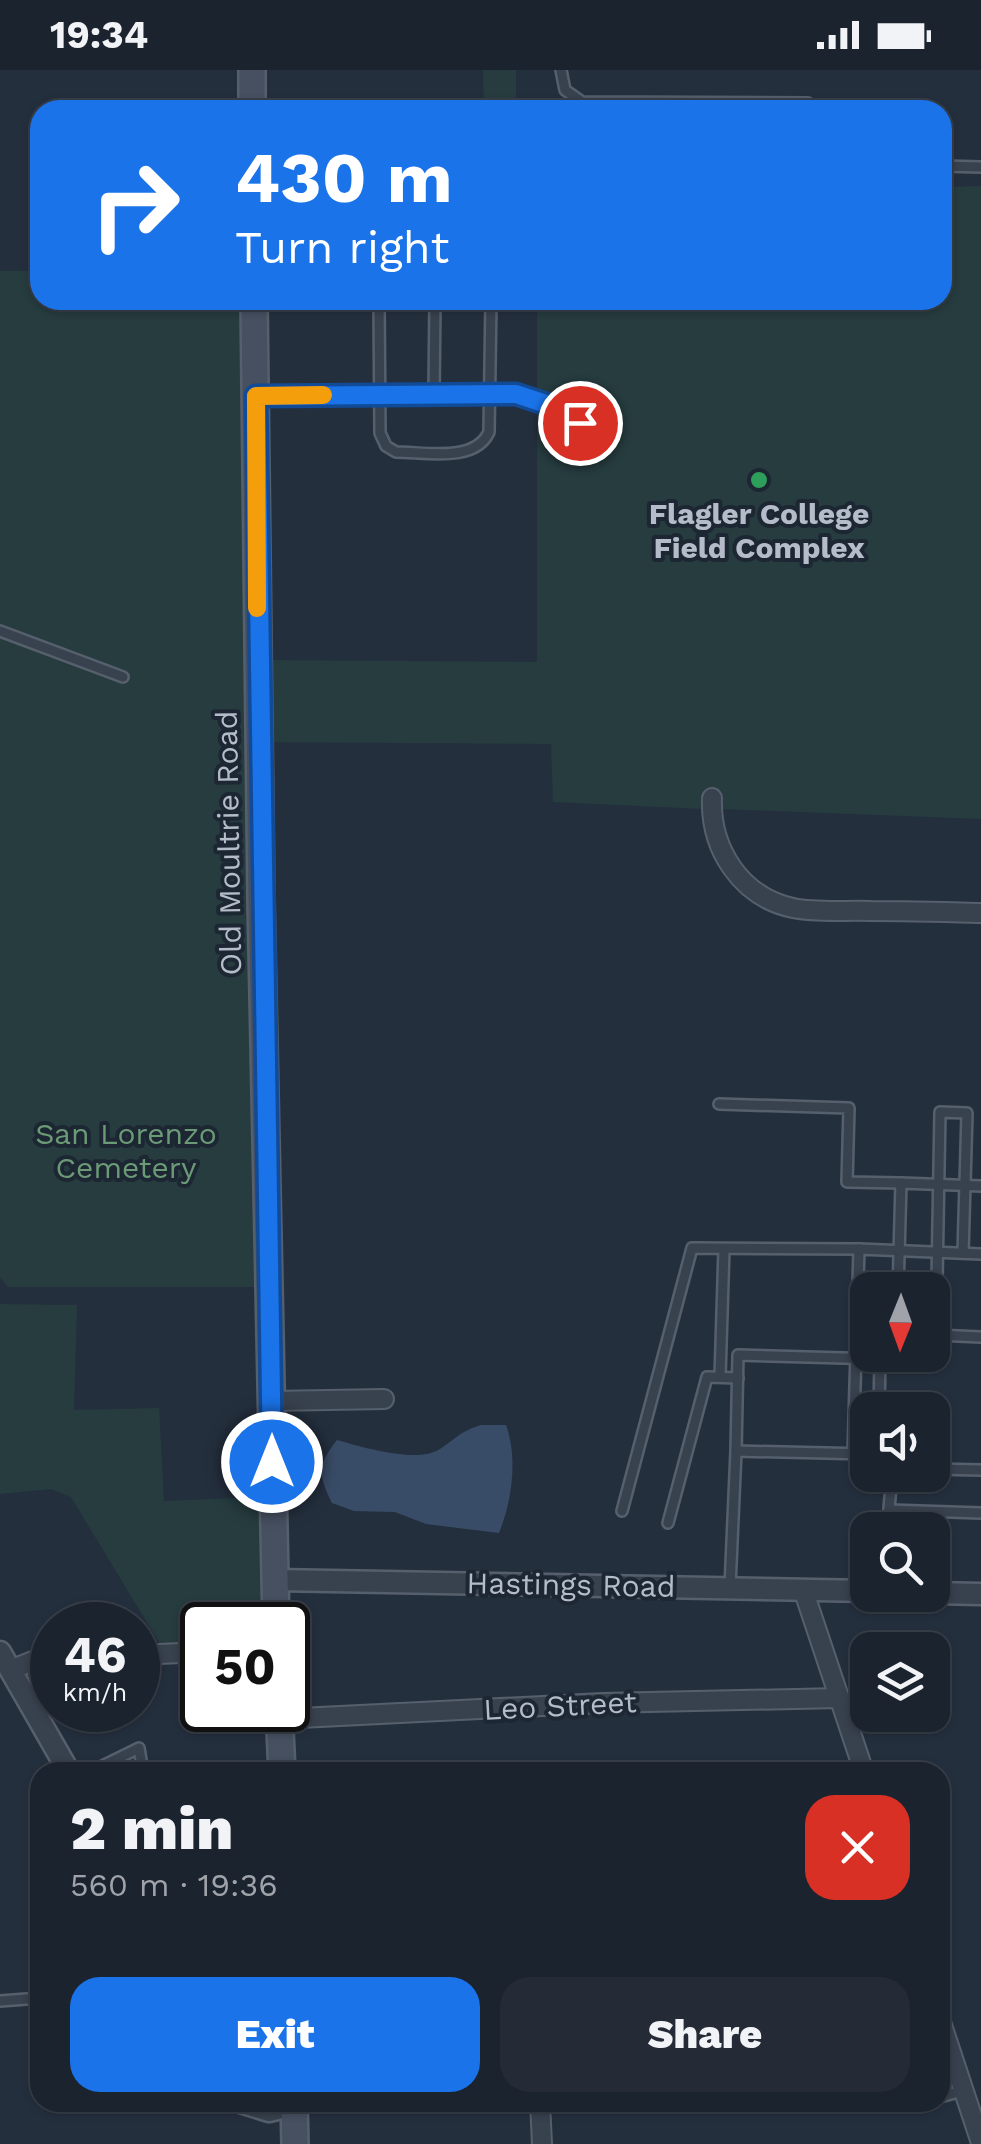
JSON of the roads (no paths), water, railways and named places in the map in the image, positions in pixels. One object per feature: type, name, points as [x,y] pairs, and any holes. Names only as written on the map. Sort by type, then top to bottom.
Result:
[{"type":"main road","points":[[252,70],[252,100]]},
{"type":"main road","name":"Old Moultrie Road","points":[[254,310],[275,1602]]},
{"type":"main road","points":[[281,1732],[282,1762]]},
{"type":"main road","points":[[294,2112],[295,2144]]},
{"type":"street","points":[[712,798],[713,827],[728,864],[740,879],[776,903],[808,910],[981,914]]},
{"type":"street","points":[[272,1400],[384,1399]]},
{"type":"street","name":"Hastings Road","points":[[275,1580],[850,1589]]},
{"type":"street","points":[[804,1588],[861,1762]]},
{"type":"street","points":[[950,1593],[981,1594]]},
{"type":"street","points":[[30,1660],[5,1661],[63,1762]]},
{"type":"street","name":"Leo Street","points":[[310,1713],[840,1698]]},
{"type":"street","points":[[950,2052],[981,2143]]},
{"type":"street","points":[[540,2112],[542,2144]]},
{"type":"lane","points":[[561,70],[565,90],[579,100]]},
{"type":"lane","points":[[952,166],[981,167]]},
{"type":"lane","points":[[378,310],[380,433],[386,446],[396,452],[470,452],[484,443],[489,432],[490,310]]},
{"type":"lane","points":[[434,394],[435,310]]},
{"type":"lane","points":[[256,396],[516,394],[561,409],[599,438]]},
{"type":"lane","points":[[0,632],[124,677]]},
{"type":"lane","points":[[720,1104],[849,1108],[847,1182],[981,1186]]},
{"type":"lane","points":[[963,1254],[967,1113],[940,1112],[936,1336],[981,1337]]},
{"type":"lane","points":[[898,1272],[900,1183]]},
{"type":"lane","points":[[622,1511],[692,1248],[981,1254]]},
{"type":"lane","points":[[720,1377],[724,1249]]},
{"type":"lane","points":[[858,1250],[858,1272]]},
{"type":"lane","points":[[730,1587],[738,1355],[850,1358]]},
{"type":"lane","points":[[668,1524],[706,1377],[738,1378]]},
{"type":"lane","points":[[736,1450],[850,1454]]},
{"type":"lane","points":[[950,1469],[981,1470]]},
{"type":"lane","points":[[890,1492],[888,1510],[981,1512]]},
{"type":"lane","points":[[110,1762],[139,1748],[141,1762]]},
{"type":"lane","points":[[0,2001],[30,1999]]},
{"type":"lane","points":[[950,2094],[962,2091]]},
{"type":"water","points":[[481,1425],[506,1425],[510,1438],[512,1479],[499,1533],[426,1524],[395,1512],[354,1511],[332,1503],[322,1470],[337,1440],[389,1453],[418,1455],[440,1449]]},
{"type":"place","name":"Flagler College Field Complex","points":[[759,480]]},
{"type":"park label","name":"San Lorenzo Cemetery","points":[[126,1151]]}]
